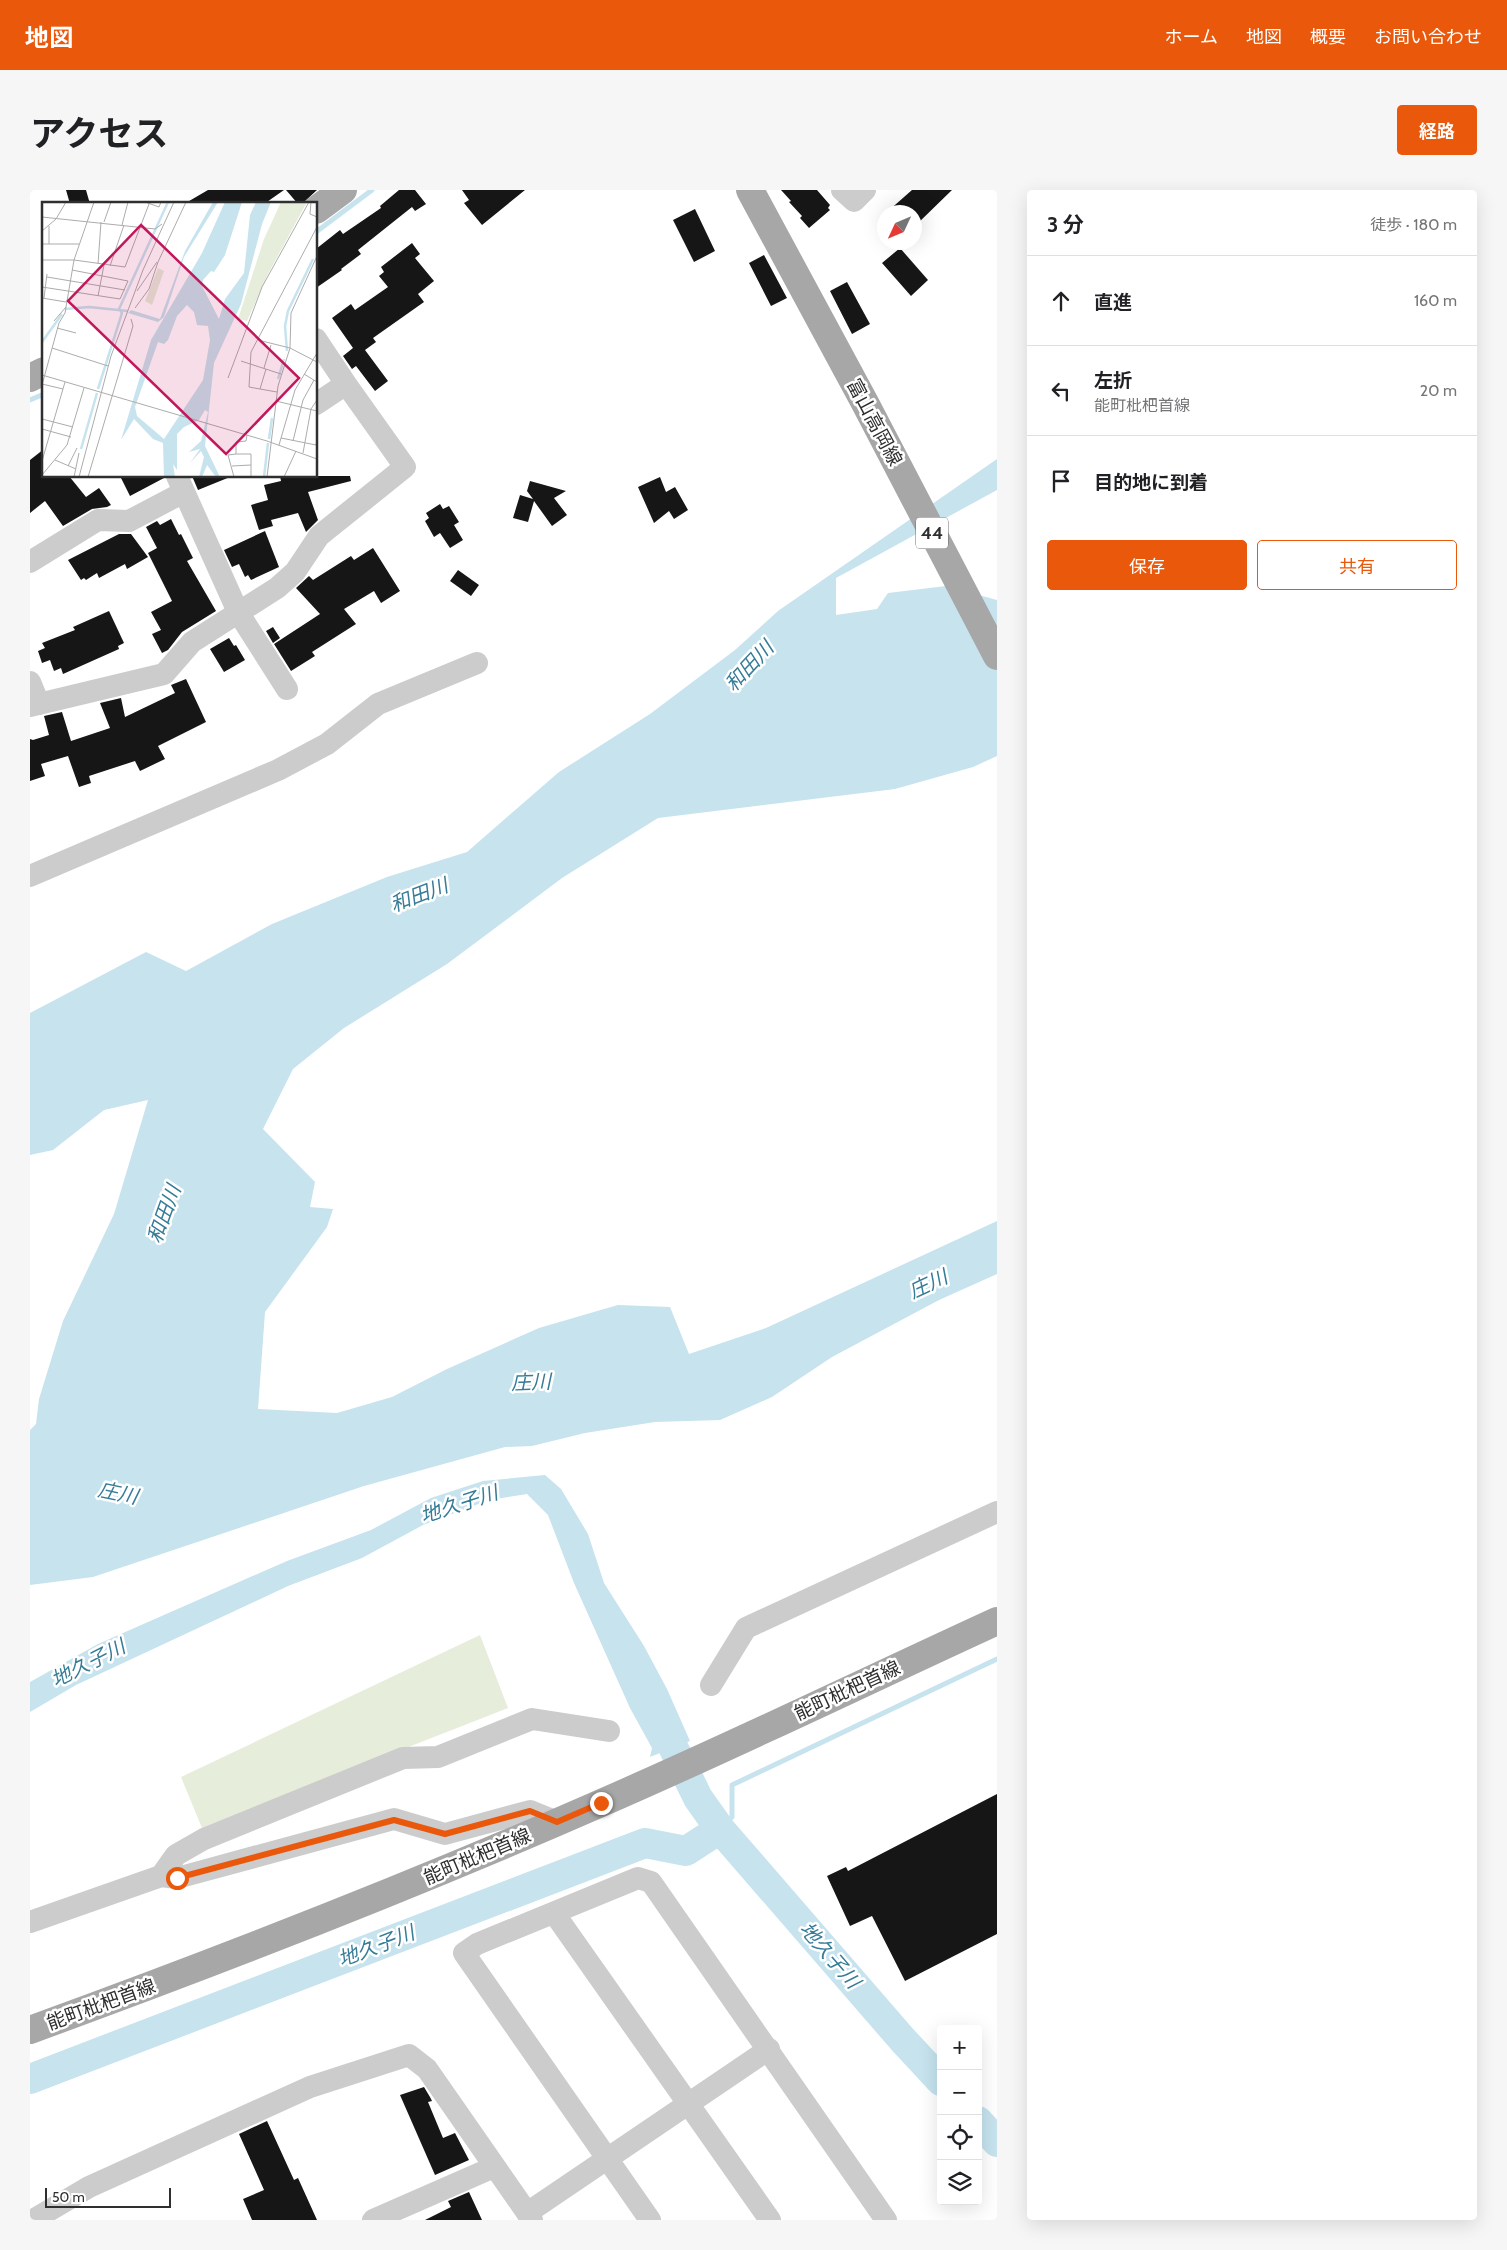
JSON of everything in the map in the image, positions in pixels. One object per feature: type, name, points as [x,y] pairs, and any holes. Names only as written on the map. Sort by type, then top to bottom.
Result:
[{"type":"main road","name":"富山高岡線","points":[[750,190],[868,409],[997,656]]},
{"type":"main road","points":[[30,378],[42,372]]},
{"type":"main road","name":"能町枇杷首線","points":[[34,2033],[310,1924],[557,1822],[997,1621]]},
{"type":"street","points":[[842,190],[854,200],[866,190]]},
{"type":"street","points":[[30,682],[35,705],[164,674],[192,642],[277,588],[295,572],[319,536],[405,467],[318,342]]},
{"type":"street","points":[[318,403],[346,384]]},
{"type":"street","points":[[30,562],[98,520],[129,522],[180,484],[238,612],[286,689]]},
{"type":"street","points":[[30,876],[278,770],[328,744],[378,704],[478,663]]},
{"type":"street","points":[[711,1685],[746,1628],[997,1512]]},
{"type":"street","points":[[161,1876],[176,1854],[204,1839],[403,1758],[438,1757],[532,1719],[608,1731]]},
{"type":"street","points":[[30,1922],[161,1876],[177,1878],[394,1820],[445,1834],[530,1811],[557,1822]]},
{"type":"street","points":[[650,2220],[464,1953],[477,1944],[638,1878],[652,1882],[886,2220]]},
{"type":"street","points":[[554,1913],[770,2220]]},
{"type":"street","points":[[34,2220],[89,2187],[310,2086],[409,2055],[427,2069],[530,2216],[608,2158],[769,2049]]},
{"type":"street","points":[[373,2220],[494,2167]]},
{"type":"green space","points":[[480,1635],[508,1708],[202,1828],[181,1777]]},
{"type":"water","points":[[997,459],[997,490],[836,578],[836,615],[877,609],[888,593],[946,586],[997,600],[997,756],[973,767],[895,789],[658,818],[562,878],[447,964],[344,1028],[293,1069],[263,1129],[315,1182],[310,1207],[333,1209],[327,1227],[265,1312],[258,1409],[337,1413],[392,1397],[447,1369],[539,1328],[618,1305],[670,1307],[689,1354],[766,1328],[997,1221],[997,1274],[939,1300],[832,1357],[772,1397],[720,1420],[655,1422],[585,1433],[532,1446],[505,1447],[364,1486],[93,1577],[30,1585],[30,1430],[36,1424],[39,1399],[63,1321],[114,1214],[148,1100],[104,1110],[53,1150],[30,1155],[30,1013],[146,952],[186,971],[272,924],[387,877],[467,852],[559,772],[650,714],[735,650],[778,611]]},
{"type":"water","points":[[545,1475],[561,1489],[588,1534],[604,1583],[644,1646],[667,1689],[690,1741],[650,1757],[652,1748],[630,1708],[574,1583],[548,1515],[527,1494],[489,1500],[423,1525],[362,1558],[288,1586],[76,1685],[30,1712],[30,1682],[98,1644],[287,1561],[371,1530],[431,1498],[483,1481]]},
{"type":"building","points":[[66,190],[86,190],[89,202],[69,202]]},
{"type":"building","points":[[208,190],[284,190],[267,202],[187,202]]},
{"type":"building","points":[[286,190],[317,190],[304,202],[296,202]]},
{"type":"building","points":[[399,190],[415,190],[426,204],[415,211],[412,207],[358,250],[361,254],[318,287],[318,247],[340,230],[343,234],[381,208],[380,206]]},
{"type":"building","points":[[462,190],[525,190],[482,225],[464,203],[469,200]]},
{"type":"building","points":[[781,190],[817,190],[830,205],[828,208],[830,210],[809,228],[800,218],[802,216],[789,202],[791,201]]},
{"type":"building","points":[[912,190],[952,190],[922,219],[922,205],[895,205]]},
{"type":"building","points":[[695,209],[715,251],[694,262],[673,220]]},
{"type":"building","points":[[412,243],[420,254],[415,258],[434,281],[418,294],[424,302],[373,338],[376,342],[365,350],[388,381],[375,391],[356,366],[352,369],[343,356],[353,348],[332,318],[351,304],[355,310],[388,287],[379,276],[384,272],[381,267]]},
{"type":"building","points":[[898,250],[902,250],[928,280],[911,296],[882,263]]},
{"type":"building","points":[[764,255],[787,298],[771,306],[749,263]]},
{"type":"building","points":[[847,282],[870,324],[852,334],[830,291]]},
{"type":"building","points":[[42,451],[42,478],[71,478],[86,497],[99,488],[111,505],[92,509],[63,526],[45,501],[30,513],[30,460]]},
{"type":"building","points":[[350,476],[351,481],[308,492],[318,520],[306,532],[298,513],[271,520],[273,526],[259,530],[251,505],[268,500],[264,485],[281,481],[280,478]]},
{"type":"building","points":[[660,477],[666,492],[675,487],[688,510],[674,519],[669,511],[654,523],[638,487]]},
{"type":"building","points":[[121,478],[164,478],[130,496]]},
{"type":"building","points":[[193,478],[228,478],[198,490]]},
{"type":"building","points":[[530,481],[566,491],[554,498],[567,515],[552,526],[534,501],[528,522],[513,518],[520,495],[533,499],[527,491]]},
{"type":"building","points":[[440,504],[443,509],[449,506],[459,522],[454,525],[463,540],[450,548],[440,533],[434,537],[425,521],[429,518],[426,513]]},
{"type":"building","points":[[171,519],[193,558],[187,561],[216,611],[182,632],[168,650],[162,653],[152,634],[161,630],[151,612],[172,601],[148,553],[157,548],[146,527],[157,521],[160,525]]},
{"type":"building","points":[[265,531],[279,567],[251,580],[248,575],[245,577],[239,564],[232,567],[224,550]]},
{"type":"building","points":[[119,534],[131,534],[148,557],[127,569],[125,564],[99,578],[97,573],[86,580],[84,578],[81,580],[68,560]]},
{"type":"building","points":[[373,548],[400,591],[381,603],[374,591],[344,609],[356,624],[312,652],[315,656],[291,671],[274,644],[320,614],[296,588],[309,576],[313,580],[351,556],[354,560]]},
{"type":"building","points":[[458,570],[479,585],[471,596],[450,581]]},
{"type":"building","points":[[109,611],[124,643],[118,646],[119,649],[63,674],[61,668],[54,671],[50,660],[42,663],[38,651],[45,648],[42,643],[75,630],[73,627]]},
{"type":"building","points":[[273,627],[280,638],[273,643],[266,631]]},
{"type":"building","points":[[229,638],[234,646],[236,645],[245,660],[224,672],[210,649]]},
{"type":"building","points":[[186,679],[206,722],[158,746],[165,759],[140,771],[135,761],[89,776],[91,783],[79,787],[68,756],[41,764],[45,776],[30,781],[30,739],[33,740],[49,735],[44,716],[62,712],[71,741],[110,728],[100,703],[121,698],[125,717],[175,693],[171,685]]},
{"type":"building","points":[[997,1794],[997,1934],[905,1981],[872,1916],[850,1926],[827,1876],[846,1867],[848,1871]]},
{"type":"building","points":[[424,2087],[432,2101],[428,2102],[443,2138],[455,2133],[469,2160],[435,2175],[400,2095]]},
{"type":"building","points":[[267,2121],[294,2180],[298,2178],[317,2220],[252,2220],[243,2199],[264,2190],[239,2134]]},
{"type":"building","points":[[469,2192],[482,2220],[425,2220],[451,2207],[448,2201]]},
{"type":"waterway","points":[[318,230],[372,190]]},
{"type":"waterway","points":[[30,400],[42,395]]},
{"type":"waterway","points":[[720,1829],[732,1817],[732,1785],[997,1659]]},
{"type":"waterway","name":"地久子川","points":[[656,1712],[698,1798],[720,1829],[937,2077]]},
{"type":"waterway","name":"地久子川","points":[[30,2079],[645,1843],[686,1851],[720,1829]]},
{"type":"waterway","name":"地久子川","points":[[982,2125],[997,2142]]},
{"type":"route","points":[[177,1878],[394,1820],[445,1834],[530,1811],[557,1822],[601,1803]]},
{"type":"water label","name":"和田川","points":[[749,666]]},
{"type":"water label","name":"和田川","points":[[419,895]]},
{"type":"water label","name":"和田川","points":[[164,1214]]},
{"type":"water label","name":"庄川","points":[[928,1284]]},
{"type":"water label","name":"庄川","points":[[531,1382]]},
{"type":"water label","name":"庄川","points":[[118,1493]]}]
